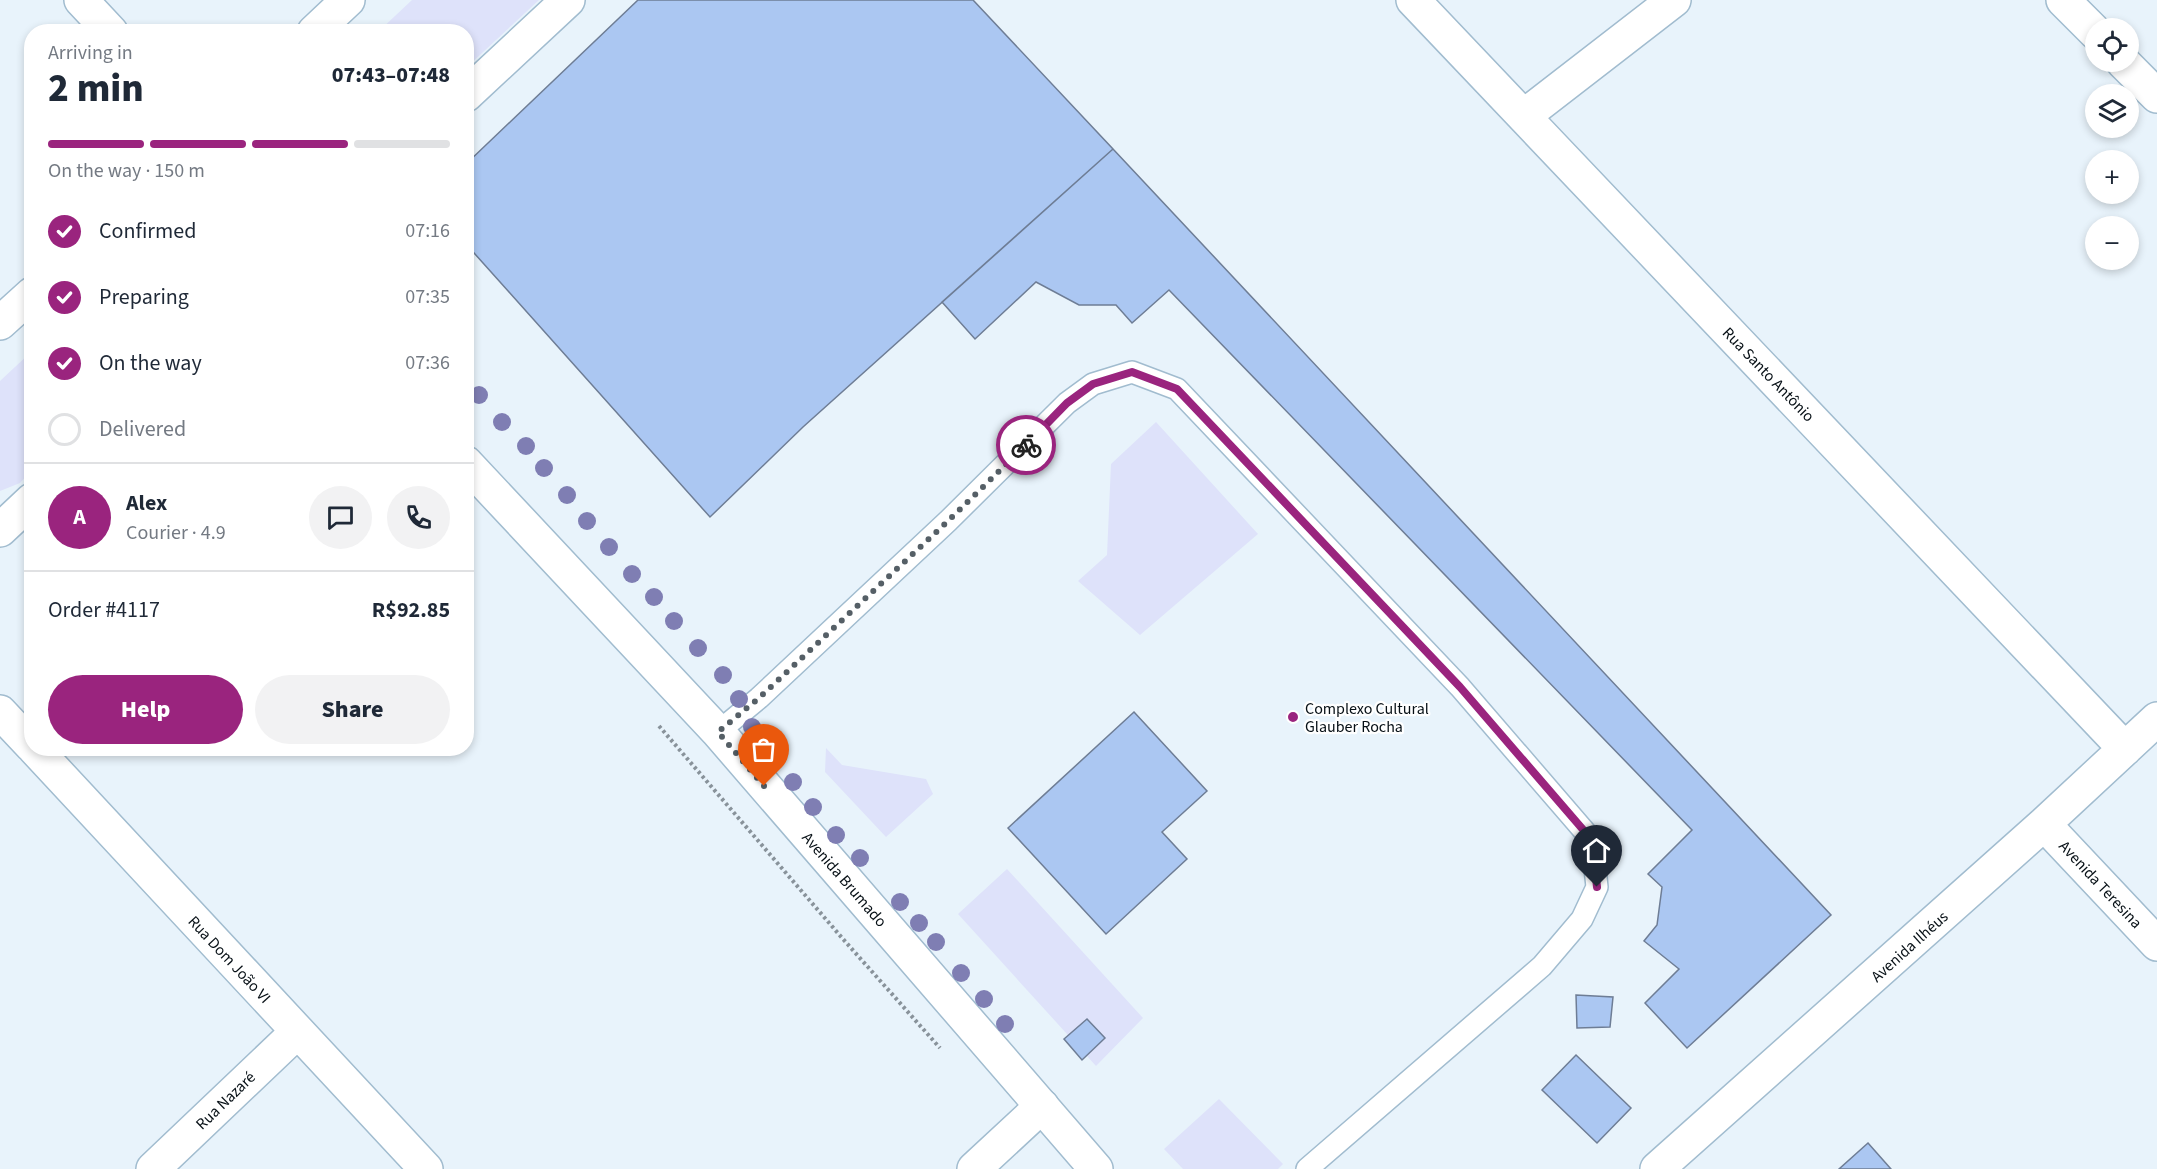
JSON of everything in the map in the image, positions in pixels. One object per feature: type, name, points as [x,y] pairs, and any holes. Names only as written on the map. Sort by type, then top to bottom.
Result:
[{"type":"main road","points":[[81,0],[104,24]]},
{"type":"main road","points":[[322,24],[348,0]]},
{"type":"main road","points":[[474,88],[568,0]]},
{"type":"main road","name":"Rua Santo Antônio","points":[[1413,0],[2125,749]]},
{"type":"main road","points":[[1524,116],[1674,0]]},
{"type":"main road","points":[[2063,0],[2085,22]]},
{"type":"main road","points":[[2133,72],[2157,96]]},
{"type":"main road","points":[[0,323],[24,301]]},
{"type":"main road","name":"Avenida Brumado","points":[[474,472],[718,732],[1096,1169]]},
{"type":"main road","points":[[0,513],[24,502]]},
{"type":"main road","points":[[0,530],[24,507]]},
{"type":"main road","name":"Rua Dom João VI","points":[[0,712],[24,737]]},
{"type":"main road","name":"Avenida Ilhéus","points":[[1657,1169],[2044,824],[2157,719]]},
{"type":"main road","name":"Rua Dom João VI","points":[[41,756],[426,1169]]},
{"type":"main road","name":"Avenida Teresina","points":[[2044,824],[2157,944]]},
{"type":"main road","name":"Rua Nazaré","points":[[153,1169],[297,1032]]},
{"type":"main road","points":[[975,1169],[1042,1106]]},
{"type":"lane","points":[[718,732],[759,698],[940,529],[1067,403],[1093,384],[1132,372],[1177,389],[1460,687],[1592,840],[1597,887],[1582,919],[1542,966],[1307,1169]]},
{"type":"path","points":[[657,723],[843,939],[945,1053]]},
{"type":"shaded area","points":[[412,0],[539,0],[474,60],[474,24],[386,24]]},
{"type":"shaded area","points":[[24,359],[24,479],[20,483],[0,491],[0,381]]},
{"type":"shaded area","points":[[1156,422],[1258,534],[1140,635],[1078,581],[1107,555],[1111,464]]},
{"type":"shaded area","points":[[826,748],[842,765],[926,779],[933,794],[886,837],[825,772]]},
{"type":"shaded area","points":[[1007,869],[1143,1018],[1096,1066],[958,914]]},
{"type":"shaded area","points":[[1219,1099],[1283,1164],[1278,1169],[1183,1169],[1164,1149]]},
{"type":"building","points":[[638,0],[973,0],[1113,149],[803,427],[710,517],[474,253],[474,156]]},
{"type":"building","points":[[1113,149],[1831,915],[1687,1048],[1645,1003],[1679,969],[1644,941],[1657,925],[1662,887],[1648,874],[1692,830],[1169,290],[1132,323],[1116,305],[1079,305],[1036,282],[975,339],[942,302]]},
{"type":"building","points":[[1134,712],[1207,791],[1162,832],[1187,859],[1106,934],[1008,828]]},
{"type":"building","points":[[1576,995],[1613,997],[1610,1027],[1577,1028]]},
{"type":"building","points":[[1087,1019],[1105,1038],[1082,1060],[1064,1039]]},
{"type":"building","points":[[1576,1055],[1631,1108],[1597,1143],[1542,1090]]},
{"type":"building","points":[[1868,1143],[1891,1169],[1839,1169]]},
{"type":"way so far","points":[[764,786],[718,732],[759,698],[1026,445]]},
{"type":"place","name":"Complexo Cultural Glauber Rocha","points":[[1293,717]]},
{"type":"route","points":[[1026,445],[1067,403],[1093,384],[1132,372],[1177,389],[1460,687],[1592,840],[1597,887]]}]
